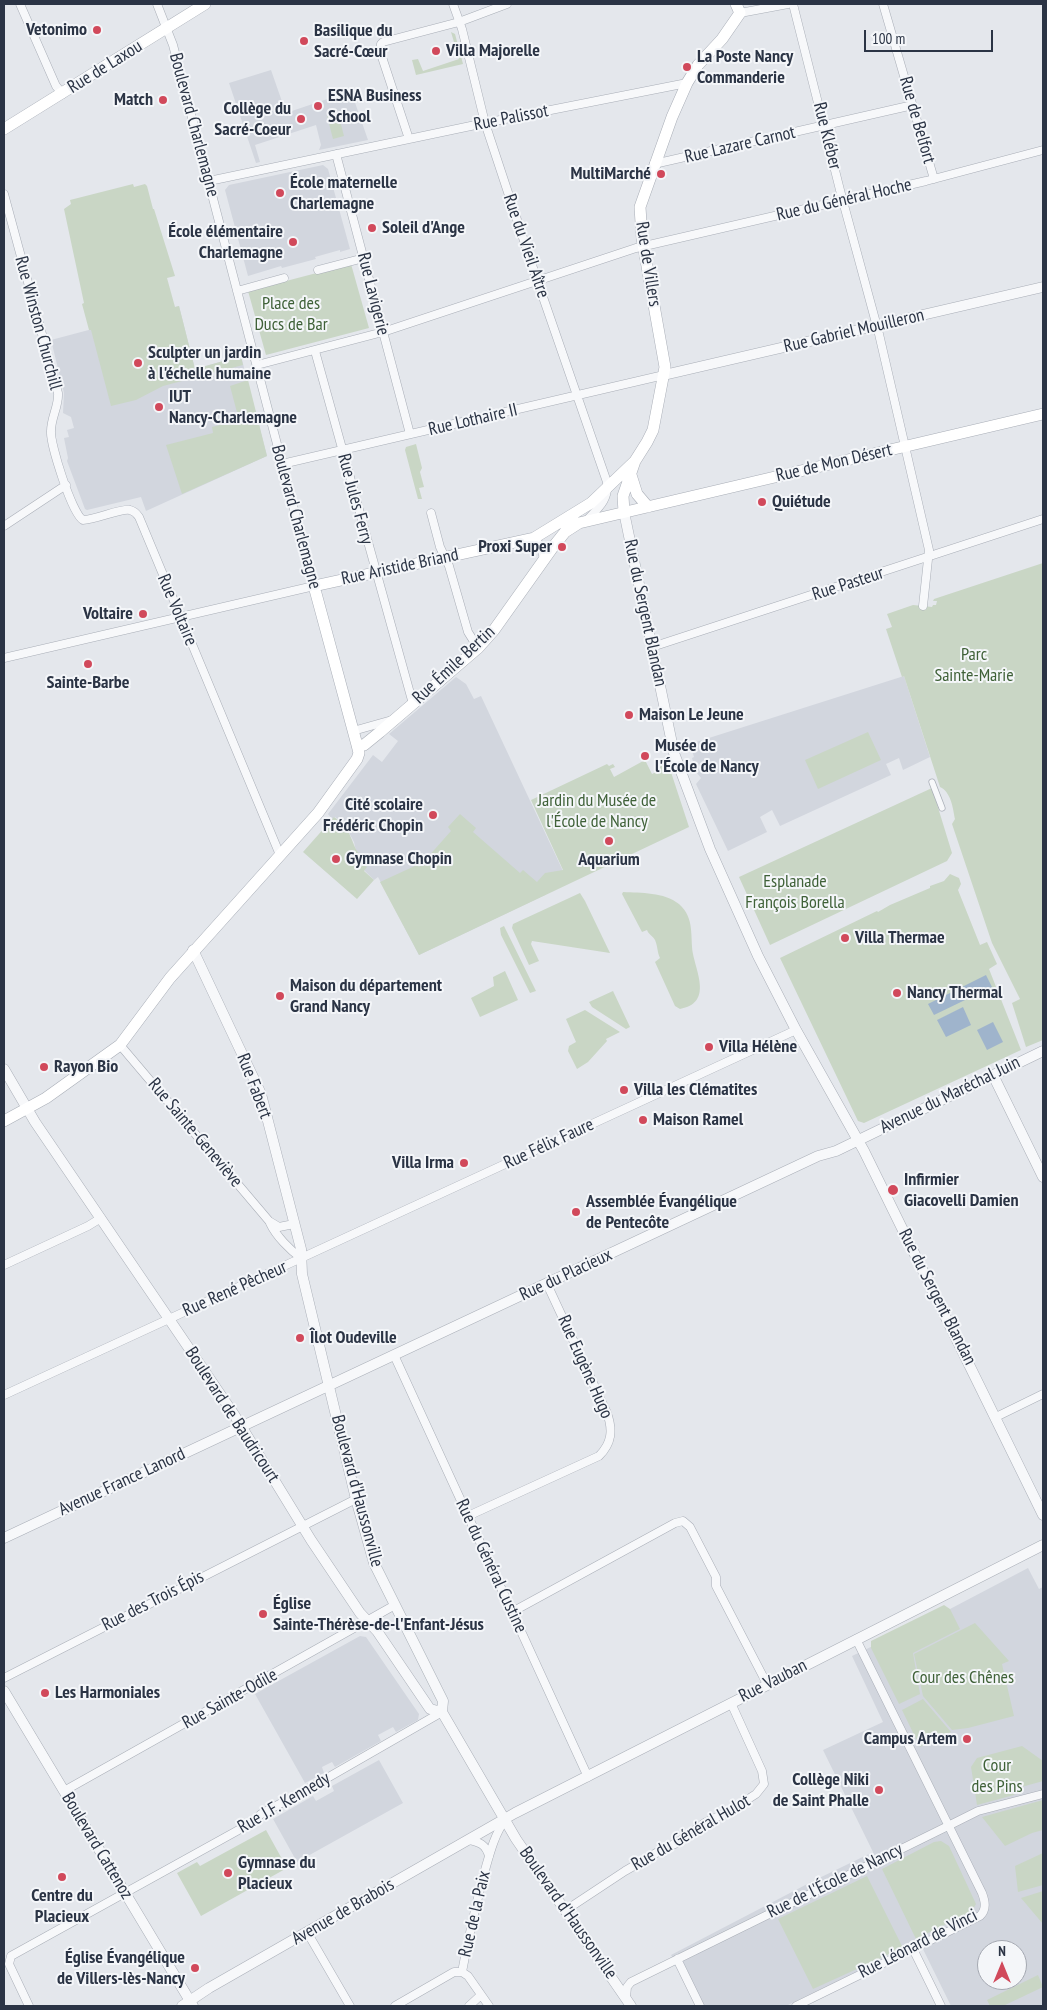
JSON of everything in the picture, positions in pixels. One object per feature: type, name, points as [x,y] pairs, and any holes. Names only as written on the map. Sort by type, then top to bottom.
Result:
[{"type":"main road","name":"Rue de Laxou","points":[[4,130],[206,4]]},
{"type":"main road","name":"Rue de Villers","points":[[624,512],[624,496],[635,461],[648,442],[653,430],[665,365],[644,247],[640,207],[654,164],[687,83],[702,59],[722,39],[738,8]]},
{"type":"main road","name":"Rue de Mon Désert","points":[[565,532],[587,520],[1043,414]]},
{"type":"main road","name":"Rue Aristide Briand","points":[[314,586],[534,538],[585,507],[635,461]]},
{"type":"main road","points":[[631,475],[637,494],[648,507]]},
{"type":"main road","name":"Rue Émile Bertin","points":[[357,746],[364,745],[478,648],[494,630],[544,558],[565,532]]},
{"type":"main road","name":"Boulevard Charlemagne","points":[[314,586],[357,746]]},
{"type":"main road","points":[[4,1121],[27,1109],[90,1068],[120,1045],[193,950],[318,813],[357,760],[359,753],[357,746]]},
{"type":"street","points":[[20,4],[56,86],[63,94]]},
{"type":"street","name":"Boulevard Charlemagne","points":[[157,4],[168,28],[314,586]]},
{"type":"street","name":"Rue du Vieil Aître","points":[[453,4],[485,123],[607,487]]},
{"type":"street","points":[[409,139],[380,51],[381,44],[459,22],[507,4]]},
{"type":"street","points":[[738,8],[788,4]]},
{"type":"street","name":"Rue Kléber","points":[[793,4],[877,326],[929,550],[922,606]]},
{"type":"street","name":"Rue de Belfort","points":[[883,4],[934,179]]},
{"type":"street","name":"Rue Palissot","points":[[209,180],[687,83]]},
{"type":"street","name":"Rue Lazare Carnot","points":[[654,164],[913,105]]},
{"type":"street","name":"Rue du Général Hoche","points":[[383,332],[644,247],[934,179],[1043,150]]},
{"type":"street","name":"Rue Lavigerie","points":[[336,154],[410,434]]},
{"type":"street","name":"Rue Winston Churchill","points":[[4,194],[58,393],[58,403],[51,422]]},
{"type":"street","points":[[318,270],[364,258]]},
{"type":"street","points":[[237,290],[284,278]]},
{"type":"street","name":"Rue Gabriel Mouilleron","points":[[664,376],[1043,287]]},
{"type":"street","points":[[257,365],[383,332]]},
{"type":"street","name":"Rue Jules Ferry","points":[[315,351],[413,704]]},
{"type":"street","name":"Rue Lothaire II","points":[[282,464],[664,376]]},
{"type":"street","name":"Rue Voltaire","points":[[51,422],[51,439],[76,513],[83,520],[90,520],[127,509],[135,512],[280,856]]},
{"type":"street","points":[[4,526],[66,485]]},
{"type":"street","points":[[587,520],[605,501],[607,487]]},
{"type":"street","points":[[431,512],[468,632],[478,648]]},
{"type":"street","name":"Rue du Sergent Blandan","points":[[624,512],[674,753],[690,800],[742,923],[796,1030],[858,1140],[1043,1515]]},
{"type":"street","name":"Rue Pasteur","points":[[652,647],[1043,519]]},
{"type":"street","points":[[534,538],[540,545],[544,558]]},
{"type":"street","name":"Rue Aristide Briand","points":[[4,658],[314,586]]},
{"type":"street","name":"Rue Émile Bertin","points":[[353,730],[394,719]]},
{"type":"street","points":[[932,782],[942,808]]},
{"type":"street","name":"Rue Fabert","points":[[193,950],[261,1094],[301,1258]]},
{"type":"street","name":"Rue Félix Faure","points":[[301,1258],[796,1030]]},
{"type":"street","name":"Rue Sainte-Geneviève","points":[[120,1045],[269,1221],[273,1229],[301,1258]]},
{"type":"street","name":"Avenue du Maréchal Juin","points":[[858,1140],[1043,1051]]},
{"type":"street","name":"Boulevard de Baudricourt","points":[[4,1070],[27,1109],[241,1426],[324,1559],[430,1709],[442,1712]]},
{"type":"street","points":[[993,1075],[1043,1177]]},
{"type":"street","name":"Rue du Placieux","points":[[329,1386],[818,1156],[836,1151],[858,1140]]},
{"type":"street","points":[[4,1265],[88,1226],[101,1218]]},
{"type":"street","points":[[269,1221],[280,1227],[294,1224]]},
{"type":"street","name":"Rue René Pêcheur","points":[[4,1395],[301,1258]]},
{"type":"street","name":"Boulevard d'Haussonville","points":[[301,1258],[302,1274],[356,1499],[376,1568],[443,1701],[442,1712],[504,1820],[629,2002]]},
{"type":"street","name":"Rue Eugène Hugo","points":[[468,1516],[598,1456],[604,1450],[610,1437],[611,1426],[608,1413],[547,1284]]},
{"type":"street","name":"Rue du Général Custine","points":[[394,1355],[588,1776]]},
{"type":"street","name":"Avenue France Lanord","points":[[4,1538],[329,1386]]},
{"type":"street","points":[[996,1417],[1043,1394]]},
{"type":"street","name":"Rue des Trois Épis","points":[[4,1678],[356,1499]]},
{"type":"street","points":[[512,1612],[667,1527],[683,1521],[689,1524],[716,1577],[716,1586],[767,1684]]},
{"type":"street","name":"Rue Vauban","points":[[504,1820],[767,1684],[1043,1545]]},
{"type":"street","name":"Rue Sainte-Odile","points":[[64,1791],[369,1622],[396,1605]]},
{"type":"street","name":"Rue Léonard de Vinci","points":[[796,2006],[980,1916],[984,1909],[985,1902],[982,1893],[856,1639]]},
{"type":"street","name":"Boulevard Cattenoz","points":[[4,1691],[126,1893],[188,2004]]},
{"type":"street","name":"Rue du Général Hulot","points":[[566,1910],[625,1871],[677,1843],[692,1831],[760,1792],[764,1781],[762,1770],[731,1703]]},
{"type":"street","name":"Rue J.F. Kennedy","points":[[29,2006],[9,1964],[11,1956],[252,1822],[261,1814],[442,1712]]},
{"type":"street","name":"Rue de l'École de Nancy","points":[[631,1982],[978,1811],[1043,1794]]},
{"type":"street","name":"Avenue de Brabois","points":[[188,2004],[308,1932],[504,1820]]},
{"type":"street","name":"Rue de la Paix","points":[[462,1972],[474,1912],[489,1856],[496,1833],[504,1820]]},
{"type":"street","name":"Rue de la Paix","points":[[469,1840],[484,1845],[489,1856]]},
{"type":"street","points":[[308,1932],[350,2006]]},
{"type":"street","points":[[913,1949],[941,2006]]},
{"type":"street","points":[[678,1959],[700,2006]]},
{"type":"street","points":[[395,2006],[454,1972],[462,1972],[468,1976],[489,2006]]},
{"type":"street","points":[[614,1980],[625,1983],[631,1982]]},
{"type":"street","points":[[629,2002],[627,1987],[631,1982]]},
{"type":"street","points":[[468,2006],[481,1995]]},
{"type":"shaded area","name":"Collège du Sacré-Coeur","points":[[271,70],[286,113],[351,91],[368,140],[319,150],[321,145],[316,125],[255,145],[260,162],[256,163],[229,83]]},
{"type":"shaded area","points":[[323,165],[328,169],[350,249],[340,252],[340,250],[315,257],[316,259],[282,268],[281,266],[248,276],[225,190],[229,185]]},
{"type":"shaded area","name":"IUT Nancy-Charlemagne","points":[[179,306],[195,369],[241,356],[267,456],[146,511],[141,497],[87,510],[67,461],[64,438],[69,437],[67,430],[74,428],[71,417],[63,413],[64,393],[51,340]]},
{"type":"shaded area","points":[[904,676],[930,757],[903,770],[899,758],[886,764],[891,775],[780,826],[772,810],[760,817],[767,832],[728,851],[696,784],[701,778],[692,767],[694,765],[692,758],[694,757],[690,744]]},
{"type":"shaded area","name":"Cité scolaire Frédéric Chopin","points":[[456,677],[466,684],[474,699],[481,696],[563,871],[545,895],[419,955],[378,877],[374,880],[364,870],[359,860],[362,857],[356,851],[354,842],[347,829],[339,820],[335,817],[332,819],[328,814],[373,755],[382,762],[398,741],[389,734]]},
{"type":"shaded area","name":"Campus Artem","points":[[1028,1568],[1039,1589],[1043,1587],[1043,2006],[951,2006],[919,1941],[786,2006],[704,2006],[682,1960],[675,1963],[671,1955],[873,1852],[823,1750],[883,1722],[852,1656],[950,1609]]},
{"type":"shaded area","points":[[360,1636],[366,1637],[419,1714],[418,1720],[396,1732],[393,1727],[378,1735],[381,1741],[335,1767],[332,1762],[322,1767],[324,1773],[305,1783],[255,1694]]},
{"type":"shaded area","points":[[379,1760],[403,1803],[297,1862],[273,1819],[313,1796],[316,1801],[334,1791],[332,1786]]},
{"type":"green space","points":[[451,32],[455,34],[463,64],[416,75],[412,60],[418,59],[423,71],[459,59]]},
{"type":"green space","points":[[338,113],[344,136],[333,139],[327,116]]},
{"type":"green space","points":[[133,184],[134,187],[145,184],[147,186],[175,276],[167,278],[175,307],[179,306],[195,369],[241,356],[243,365],[163,386],[136,400],[111,406],[91,330],[89,330],[82,304],[84,303],[64,209],[71,204],[70,200]]},
{"type":"green space","name":"Place des Ducs de Bar","points":[[351,264],[369,328],[266,355],[248,291]]},
{"type":"green space","points":[[248,380],[267,456],[182,494],[166,445],[213,433],[212,427],[239,420],[230,386]]},
{"type":"green space","points":[[416,444],[422,468],[420,472],[424,487],[419,488],[422,499],[418,499],[405,450],[406,447]]},
{"type":"green space","name":"Parc Sainte-Marie","points":[[1043,563],[1043,1040],[1026,1047],[1012,1003],[1020,999],[992,943],[952,824],[955,819],[951,801],[944,789],[940,787],[904,676],[902,677],[886,629],[892,627],[887,614],[913,605],[932,607],[936,605],[937,601],[933,601],[934,599]]},
{"type":"green space","points":[[868,732],[881,760],[818,789],[805,760]]},
{"type":"green space","name":"Jardin du Musée de l'École de Nancy","points":[[645,760],[652,774],[658,771],[657,768],[668,763],[689,827],[419,955],[380,882],[417,865],[419,867],[451,831],[448,827],[460,814],[476,828],[473,832],[520,873],[523,870],[537,882],[545,873],[563,870],[531,800],[607,764],[609,766],[613,764],[615,767],[610,769],[614,777]]},
{"type":"green space","name":"Esplanade François Borella","points":[[932,788],[952,853],[947,861],[770,945],[739,877]]},
{"type":"green space","name":"Gymnase Chopin","points":[[334,817],[349,832],[355,847],[362,857],[360,860],[367,867],[364,871],[374,880],[357,899],[303,852]]},
{"type":"green space","name":"Nancy Thermal","points":[[950,874],[959,878],[961,884],[958,890],[980,945],[987,942],[997,964],[989,969],[1021,1050],[864,1123],[858,1121],[780,958],[877,911],[930,888],[930,886],[944,881]]},
{"type":"green space","points":[[623,892],[666,897],[679,904],[688,915],[700,987],[696,1001],[690,1006],[680,1009],[675,1006],[655,962],[660,958],[655,940],[647,930],[642,932],[622,894]]},
{"type":"green space","points":[[580,893],[610,953],[532,941],[531,944],[539,961],[529,965],[512,928],[513,924]]},
{"type":"green space","points":[[504,926],[536,991],[530,993],[501,935],[500,928]]},
{"type":"green space","points":[[505,971],[518,1000],[480,1017],[471,998],[494,986],[493,977]]},
{"type":"green space","points":[[613,991],[630,1027],[626,1029],[592,1007],[589,1002]]},
{"type":"green space","points":[[585,1010],[620,1032],[606,1039],[607,1041],[588,1062],[577,1069],[568,1051],[569,1046],[576,1042],[566,1019]]},
{"type":"green space","points":[[944,1605],[950,1609],[960,1629],[913,1653],[920,1694],[899,1704],[871,1648],[871,1641]]},
{"type":"green space","name":"Cour des Chênes","points":[[975,1623],[1009,1661],[1002,1664],[1014,1716],[968,1728],[952,1730],[923,1696],[914,1654]]},
{"type":"green space","points":[[923,1699],[951,1732],[920,1747],[902,1710]]},
{"type":"green space","name":"Cour des Pins","points":[[1022,1746],[1043,1761],[1043,1781],[1018,1788],[1014,1795],[977,1805],[971,1767],[977,1758]]},
{"type":"green space","points":[[1043,1800],[1043,1830],[1032,1833],[1005,1846],[982,1817]]},
{"type":"green space","name":"Gymnase du Placieux","points":[[266,1830],[287,1868],[201,1916],[177,1873],[197,1862],[200,1866]]},
{"type":"green space","points":[[941,1841],[949,1846],[976,1904],[972,1911],[916,1939],[882,1869],[934,1842]]},
{"type":"green space","points":[[1043,1853],[1043,1885],[1018,1892],[1015,1866]]},
{"type":"green space","points":[[867,1876],[903,1948],[813,1989],[778,1919]]},
{"type":"green space","points":[[1043,1891],[1043,1924],[1021,1898]]},
{"type":"green space","points":[[1038,1975],[1043,1987],[1003,2006],[990,2006],[987,2000],[1007,1990],[1027,1990],[1027,1980]]},
{"type":"water","points":[[986,975],[992,987],[934,1015],[928,1004]]},
{"type":"water","points":[[963,1007],[971,1025],[946,1037],[937,1020]]},
{"type":"water","points":[[993,1022],[1003,1042],[987,1050],[977,1030]]},
{"type":"place","name":"Vetonimo","points":[[97,30]]},
{"type":"place","name":"Basilique du Sacré-Cœur","points":[[304,41]]},
{"type":"place","name":"Villa Majorelle","points":[[436,51]]},
{"type":"place","name":"La Poste Nancy Commanderie","points":[[687,67]]},
{"type":"place","name":"Match","points":[[163,100]]},
{"type":"place","name":"ESNA Business School","points":[[318,106]]},
{"type":"place","name":"Collège du Sacré-Coeur","points":[[301,119]]},
{"type":"place","name":"MultiMarché","points":[[661,174]]},
{"type":"place","name":"École maternelle Charlemagne","points":[[280,193]]},
{"type":"place","name":"Soleil d'Ange","points":[[372,228]]},
{"type":"place","name":"École élémentaire Charlemagne","points":[[293,242]]},
{"type":"place","name":"Sculpter un jardin à l'échelle humaine","points":[[138,363]]},
{"type":"place","name":"IUT Nancy-Charlemagne","points":[[159,407]]},
{"type":"place","name":"Quiétude","points":[[762,502]]},
{"type":"place","name":"Proxi Super","points":[[562,547]]},
{"type":"place","name":"Voltaire","points":[[143,614]]},
{"type":"place","name":"Sainte-Barbe","points":[[88,664]]},
{"type":"place","name":"Maison Le Jeune","points":[[629,715]]},
{"type":"place","name":"Musée de l'École de Nancy","points":[[645,756]]},
{"type":"place","name":"Cité scolaire Frédéric Chopin","points":[[433,815]]},
{"type":"place","name":"Aquarium","points":[[609,841]]},
{"type":"place","name":"Gymnase Chopin","points":[[336,859]]},
{"type":"place","name":"Villa Thermae","points":[[845,938]]},
{"type":"place","name":"Nancy Thermal","points":[[897,993]]},
{"type":"place","name":"Maison du département Grand Nancy","points":[[280,996]]},
{"type":"place","name":"Villa Hélène","points":[[709,1047]]},
{"type":"place","name":"Rayon Bio","points":[[44,1067]]},
{"type":"place","name":"Villa les Clématites","points":[[624,1090]]},
{"type":"place","name":"Maison Ramel","points":[[643,1120]]},
{"type":"place","name":"Villa Irma","points":[[464,1163]]},
{"type":"place","name":"Infirmier Giacovelli Damien","points":[[893,1190]]},
{"type":"place","name":"Assemblée Évangélique de Pentecôte","points":[[576,1212]]},
{"type":"place","name":"Îlot Oudeville","points":[[300,1338]]},
{"type":"place","name":"Église Sainte-Thérèse-de-l'Enfant-Jésus","points":[[263,1614]]},
{"type":"place","name":"Les Harmoniales","points":[[45,1693]]},
{"type":"place","name":"Campus Artem","points":[[967,1739]]},
{"type":"place","name":"Collège Niki de Saint Phalle","points":[[879,1790]]},
{"type":"place","name":"Gymnase du Placieux","points":[[228,1873]]},
{"type":"place","name":"Centre du Placieux","points":[[62,1877]]},
{"type":"place","name":"Église Évangélique de Villers-lès-Nancy","points":[[195,1968]]}]
